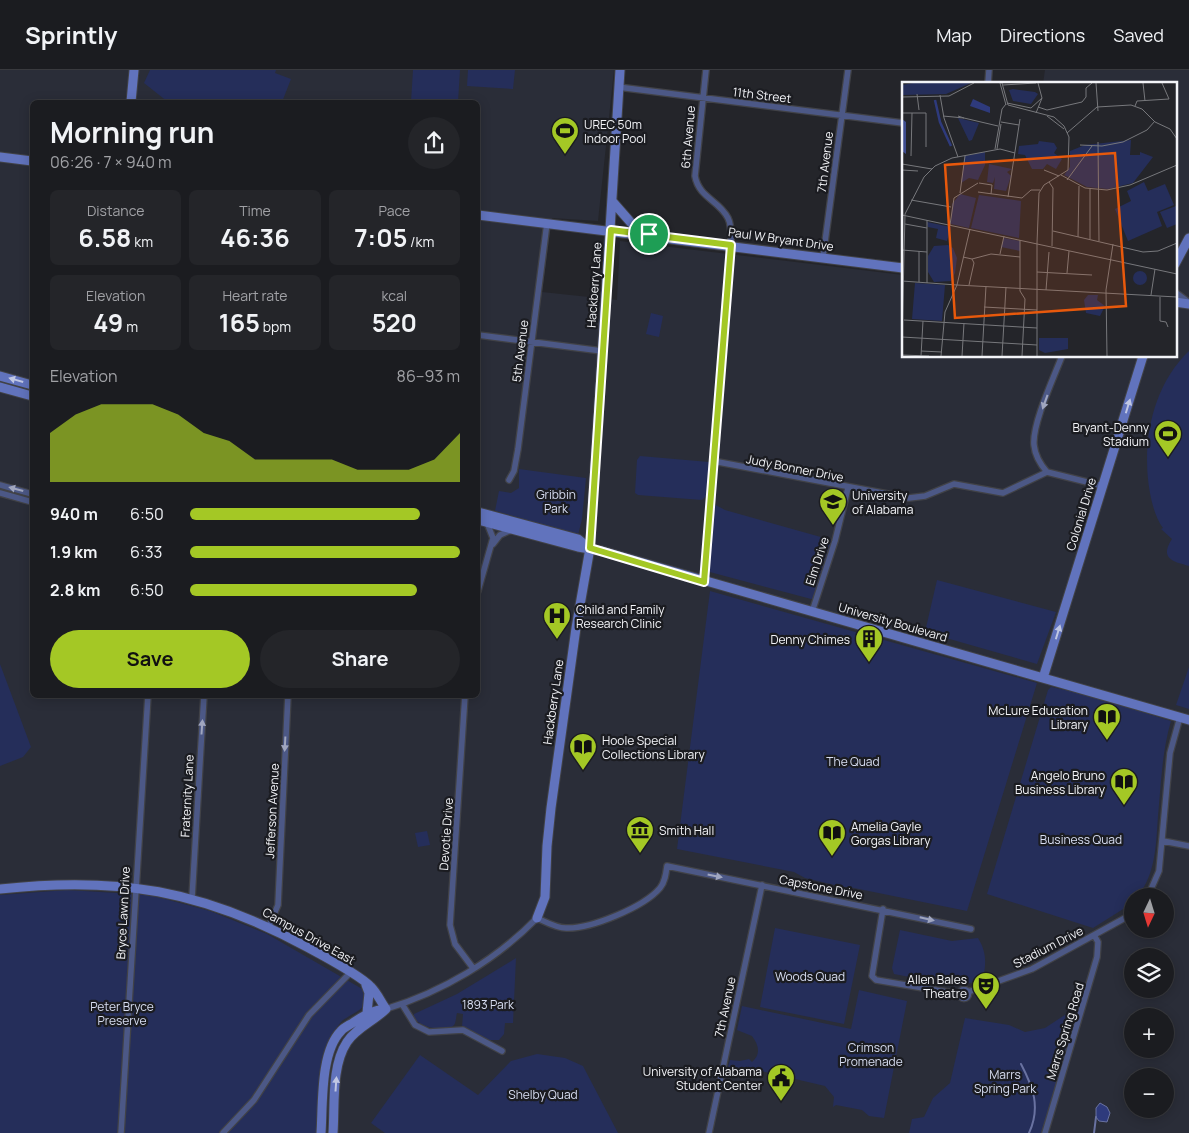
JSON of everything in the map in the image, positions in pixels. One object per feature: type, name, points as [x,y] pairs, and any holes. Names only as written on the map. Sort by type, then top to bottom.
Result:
[{"type":"main road","points":[[131,100],[134,70]]},
{"type":"main road","name":"Hackberry Lane","points":[[537,918],[545,897],[551,808],[576,628],[590,548],[620,70]]},
{"type":"main road","points":[[0,157],[30,161]]},
{"type":"main road","points":[[612,201],[640,234]]},
{"type":"main road","name":"Paul W Bryant Drive","points":[[480,215],[611,230],[902,268]]},
{"type":"main road","points":[[1176,262],[1189,238]]},
{"type":"main road","points":[[1176,302],[1189,303]]},
{"type":"main road","name":"Colonial Drive","points":[[1043,678],[1141,358]]},
{"type":"main road","points":[[0,376],[30,384]]},
{"type":"main road","points":[[0,387],[30,395]]},
{"type":"main road","name":"University Boulevard","points":[[480,513],[578,539],[590,548]]},
{"type":"main road","name":"University Boulevard","points":[[480,520],[578,547],[590,548],[1185,718]]},
{"type":"main road","name":"Campus Drive East","points":[[0,889],[73,883],[135,887],[192,898],[224,908],[269,926],[371,986],[386,1009]]},
{"type":"main road","points":[[365,982],[369,993],[367,1013]]},
{"type":"main road","name":"Hackberry Lane","points":[[321,1133],[329,1050],[341,1030],[372,1010],[386,1009]]},
{"type":"main road","name":"Hackberry Lane","points":[[334,1133],[337,1068],[341,1054],[348,1041],[358,1031],[373,1022],[386,1009]]},
{"type":"street","name":"6th Avenue","points":[[704,582],[731,245],[731,224],[728,217],[705,196],[696,184],[695,168],[706,70]]},
{"type":"street","name":"7th Avenue","points":[[823,257],[848,70]]},
{"type":"street","name":"11th Street","points":[[618,87],[902,122]]},
{"type":"street","name":"5th Avenue","points":[[509,480],[514,471],[518,449],[547,223]]},
{"type":"street","points":[[1176,293],[1189,303]]},
{"type":"street","points":[[480,335],[602,351]]},
{"type":"street","points":[[1061,358],[1040,414],[1034,440],[1038,459],[1047,472],[1103,486]]},
{"type":"street","name":"Judy Bonner Drive","points":[[713,461],[908,498],[925,496],[949,485],[959,484],[1003,492],[1047,472]]},
{"type":"street","points":[[0,485],[30,493]]},
{"type":"street","name":"Elm Drive","points":[[812,612],[835,541],[848,488]]},
{"type":"street","points":[[0,493],[30,501]]},
{"type":"street","points":[[480,585],[494,538],[487,522]]},
{"type":"street","points":[[492,546],[500,535],[511,530]]},
{"type":"street","name":"Bryce Lawn Drive","points":[[121,1133],[148,698]]},
{"type":"street","name":"Fraternity Lane","points":[[192,898],[204,698]]},
{"type":"street","name":"Jefferson Avenue","points":[[269,926],[278,905],[288,698]]},
{"type":"street","name":"Devotie Drive","points":[[465,698],[450,925],[456,944],[473,968]]},
{"type":"street","points":[[1152,888],[1159,871],[1170,753],[1185,718]]},
{"type":"street","points":[[1163,841],[1189,846]]},
{"type":"street","name":"Capstone Drive","points":[[537,918],[567,928],[602,921],[648,899],[663,883],[667,866],[883,909],[971,929]]},
{"type":"street","name":"7th Avenue","points":[[709,1133],[762,885]]},
{"type":"street","name":"Stadium Drive","points":[[883,909],[871,973],[876,980],[959,994],[961,998],[965,999],[968,992],[1032,969],[1124,917]]},
{"type":"street","name":"Hackberry Lane","points":[[386,1009],[421,998],[473,968],[508,946],[537,918]]},
{"type":"street","name":"Marrs Spring Road","points":[[1045,1133],[1097,957],[1098,942],[1094,935]]},
{"type":"street","points":[[223,1133],[254,1100],[309,1015],[350,973]]},
{"type":"street","points":[[402,1004],[415,1025],[429,1032],[463,1030],[502,1050]]},
{"type":"shaded area","name":"University of Alabama","points":[[0,70],[614,70],[598,221],[552,218],[542,292],[617,300],[620,241],[902,275],[902,358],[1176,358],[1176,82],[1043,82],[1045,70],[1189,70],[1189,1133],[0,1133]]},
{"type":"shaded area","points":[[1100,1103],[1107,1107],[1110,1113],[1107,1122],[1099,1121],[1096,1117],[1096,1108]]},
{"type":"green space","points":[[150,70],[276,70],[275,73],[291,79],[283,100],[165,100],[144,83]]},
{"type":"green space","points":[[413,70],[460,70],[458,100],[411,100]]},
{"type":"green space","points":[[468,70],[515,70],[513,89],[467,86]]},
{"type":"green space","points":[[651,313],[663,316],[659,337],[646,334]]},
{"type":"green space","name":"Bryant-Denny Stadium","points":[[1189,351],[1189,566],[1174,561],[1168,556],[1168,546],[1172,539],[1161,529],[1163,528],[1153,507],[1147,455],[1152,417],[1158,398],[1176,365]]},
{"type":"green space","points":[[640,456],[709,462],[706,496],[702,500],[638,495],[635,493],[637,460]]},
{"type":"green space","name":"Gribbin Park","points":[[519,469],[586,478],[582,519],[578,535],[495,511],[499,491],[511,493],[519,488]]},
{"type":"green space","points":[[710,502],[725,510],[835,541],[815,600],[706,571]]},
{"type":"green space","points":[[937,580],[1056,612],[1037,664],[925,632]]},
{"type":"green space","name":"The Quad","points":[[710,591],[1037,683],[967,911],[843,887],[805,878],[794,872],[677,849]]},
{"type":"green space","points":[[0,664],[31,747],[23,757],[0,766]]},
{"type":"green space","points":[[1189,667],[1189,709],[1176,705]]},
{"type":"green space","name":"Business Quad","points":[[1051,687],[1081,693],[1171,721],[1162,768],[1156,848],[1152,868],[1143,888],[1124,888],[1124,908],[1093,928],[987,894],[1048,690]]},
{"type":"green space","points":[[427,831],[430,845],[418,847],[415,833]]},
{"type":"green space","name":"Peter Bryce Preserve","points":[[67,890],[150,895],[210,911],[267,934],[364,990],[366,1001],[364,1005],[341,1022],[331,1036],[324,1051],[320,1074],[317,1133],[0,1133],[0,895]]},
{"type":"green space","name":"Woods Quad","points":[[775,928],[860,945],[844,1024],[760,1007]]},
{"type":"green space","points":[[900,930],[952,941],[978,938],[985,958],[983,980],[957,986],[894,974],[892,968]]},
{"type":"green space","name":"1893 Park","points":[[516,958],[513,1023],[505,1023],[504,1034],[499,1040],[487,1040],[462,1027],[463,1014],[457,1013],[454,1025],[445,1029],[427,1027],[413,1018],[414,1014],[457,994]]},
{"type":"green space","name":"Crimson Promenade","points":[[859,990],[907,1001],[884,1118],[869,1116],[862,1110],[836,1105],[833,1107],[834,1097],[825,1086],[761,1071],[725,1076],[730,1060],[740,1061],[749,1059],[752,1062],[758,1053],[752,1036],[737,1030],[742,1006],[851,1029]]},
{"type":"green space","name":"Marrs Spring Park","points":[[1083,1003],[1045,1133],[909,1133],[912,1119],[924,1117],[933,1098],[950,1083],[965,1018],[1009,1025],[1025,1032],[1045,1028]]},
{"type":"green space","name":"Shelby Quad","points":[[537,1054],[565,1058],[583,1066],[618,1133],[385,1133],[371,1123],[420,1055],[478,1095],[511,1061]]},
{"type":"waterway","points":[[1021,1064],[1034,1097],[1033,1124],[1029,1133]]},
{"type":"waterway","points":[[1094,1133],[1096,1117]]},
{"type":"place","name":"UREC 50m Indoor Pool","points":[[565,155]]},
{"type":"place","name":"Bryant-Denny Stadium","points":[[1168,458]]},
{"type":"place","name":"University of Alabama","points":[[833,526]]},
{"type":"place","name":"Child and Family Research Clinic","points":[[557,640]]},
{"type":"place","name":"Denny Chimes","points":[[869,663]]},
{"type":"place","name":"McLure Education Library","points":[[1107,741]]},
{"type":"place","name":"Hoole Special Collections Library","points":[[583,771]]},
{"type":"place","name":"Angelo Bruno Business Library","points":[[1124,806]]},
{"type":"place","name":"Smith Hall","points":[[640,854]]},
{"type":"place","name":"Amelia Gayle Gorgas Library","points":[[832,857]]},
{"type":"place","name":"Allen Bales Theatre","points":[[986,1010]]},
{"type":"place","name":"University of Alabama Student Center","points":[[781,1102]]},
{"type":"route","points":[[611,230],[649,234],[731,245],[719,373],[704,582],[590,548],[593,476],[611,230]]}]
